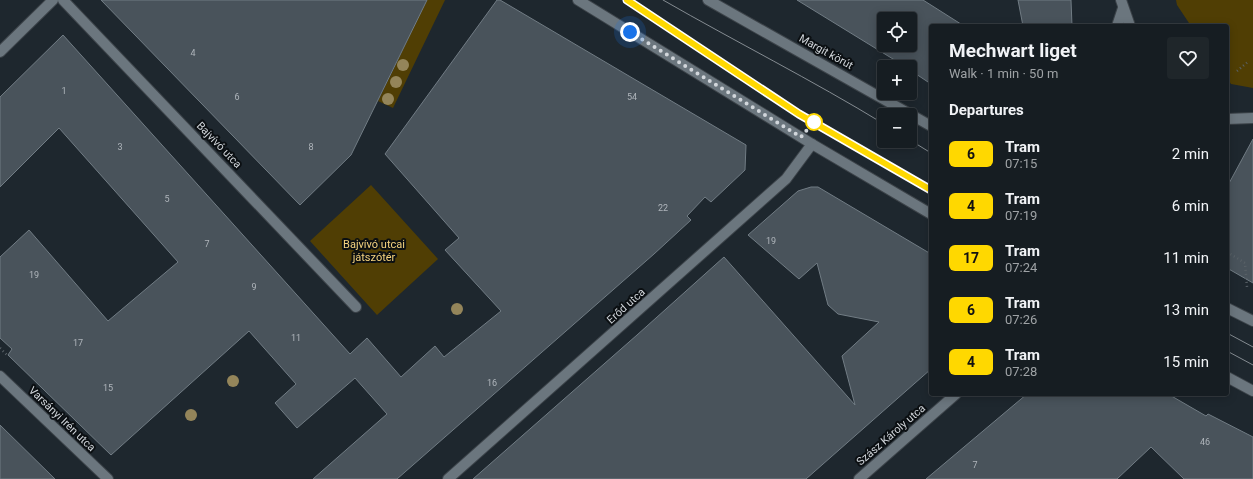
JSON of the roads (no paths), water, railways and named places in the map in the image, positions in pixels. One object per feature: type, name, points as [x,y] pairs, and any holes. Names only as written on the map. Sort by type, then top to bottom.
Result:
[{"type":"street","points":[[0,52],[53,0]]},
{"type":"street","name":"Bajvívó utca","points":[[63,0],[356,307]]},
{"type":"street","points":[[578,0],[812,144],[929,213]]},
{"type":"street","name":"Margit körút","points":[[708,0],[929,125]]},
{"type":"street","points":[[1117,24],[1122,4]]},
{"type":"street","points":[[1122,4],[1129,24]]},
{"type":"street","points":[[1229,119],[1253,118]]},
{"type":"street","name":"Erőd utca","points":[[448,479],[786,179],[812,144]]},
{"type":"street","points":[[1229,309],[1253,321]]},
{"type":"street","name":"Varsányi Irén utca","points":[[0,376],[108,479]]},
{"type":"street","points":[[1229,378],[1253,391]]},
{"type":"street","name":"Szász Károly utca","points":[[859,479],[954,396]]},
{"type":"tram line","points":[[627,0],[799,114],[929,189]]},
{"type":"tram line","name":"6","points":[[627,0],[799,114],[929,189]]},
{"type":"tram line","points":[[663,0],[877,120]]},
{"type":"tram line","points":[[917,144],[929,152]]},
{"type":"tram line","points":[[1229,334],[1253,347]]},
{"type":"tram line","points":[[1229,352],[1253,365]]},
{"type":"park label","name":"Bajvívó utcai játszótér","points":[[374,250]]}]
